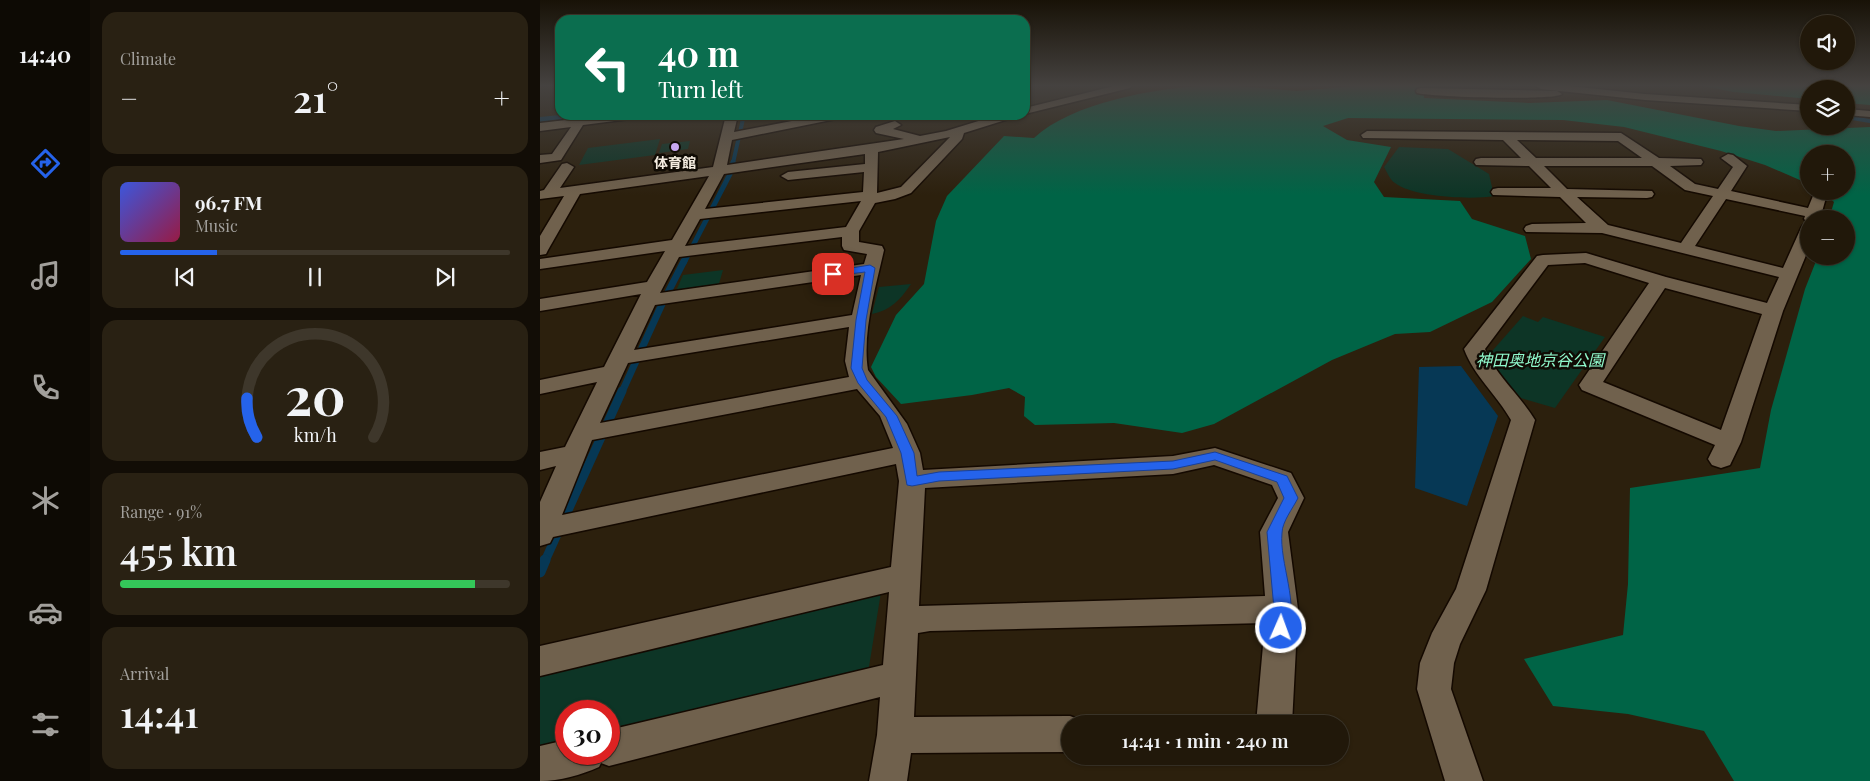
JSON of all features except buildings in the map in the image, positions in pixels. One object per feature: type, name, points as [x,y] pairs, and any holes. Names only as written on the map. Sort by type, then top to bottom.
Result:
[{"type":"street","points":[[540,127],[583,122]]},
{"type":"street","points":[[541,532],[579,443],[651,293],[702,199],[727,170],[732,122]]},
{"type":"street","points":[[732,136],[801,122]]},
{"type":"street","points":[[545,195],[872,149],[958,132],[983,122]]},
{"type":"street","points":[[540,159],[556,157],[579,123]]},
{"type":"street","points":[[894,125],[874,131],[923,140]]},
{"type":"street","points":[[694,215],[870,197],[906,190],[958,136],[958,132]]},
{"type":"street","points":[[1367,135],[1620,137],[1690,187],[1722,194],[1800,217]]},
{"type":"street","points":[[1506,136],[1562,193],[1602,228]]},
{"type":"street","points":[[872,149],[870,197],[851,231],[850,246],[876,250],[870,268],[861,320],[856,368],[862,381],[891,416],[907,453],[912,481],[895,735],[888,781]]},
{"type":"street","points":[[1686,248],[1740,166],[1728,158]]},
{"type":"street","points":[[1481,162],[1696,162]]},
{"type":"street","points":[[788,176],[872,167]]},
{"type":"street","points":[[545,195],[567,168]]},
{"type":"street","points":[[540,250],[544,236],[574,191]]},
{"type":"street","points":[[1498,192],[1647,194]]},
{"type":"street","points":[[702,199],[722,197]]},
{"type":"street","points":[[1532,230],[1602,228],[1790,274]]},
{"type":"street","points":[[540,264],[851,231]]},
{"type":"street","points":[[1660,281],[1590,385],[1725,450],[1773,311],[1800,249]]},
{"type":"street","points":[[1464,781],[1434,689],[1437,663],[1444,643],[1471,590],[1523,420],[1516,406],[1478,362],[1474,349],[1544,260],[1586,258],[1660,281],[1773,311]]},
{"type":"street","points":[[540,304],[870,268]]},
{"type":"street","points":[[540,387],[617,365],[861,320]]},
{"type":"street","points":[[540,461],[579,443],[862,381]]},
{"type":"street","points":[[541,532],[588,519],[907,453]]},
{"type":"street","points":[[912,481],[939,477],[1173,465],[1215,456],[1282,479],[1291,498],[1274,532],[1282,609],[1275,715]]},
{"type":"street","points":[[540,661],[905,576]]},
{"type":"street","points":[[902,621],[930,618],[1282,609]]},
{"type":"street","points":[[620,745],[898,677]]},
{"type":"street","points":[[895,735],[1061,734]]},
{"type":"green space","points":[[1056,122],[1334,122],[1323,126],[1347,140],[1391,147],[1374,182],[1384,197],[1460,201],[1472,219],[1525,236],[1531,259],[1492,302],[1430,332],[1395,334],[1332,360],[1214,424],[1182,433],[1114,423],[1035,425],[1024,416],[1025,397],[1009,388],[972,395],[901,404],[876,377],[871,367],[896,315],[924,284],[936,221],[947,196],[1004,136],[1034,138]]},
{"type":"green space","points":[[1584,122],[1721,122],[1776,131],[1800,130],[1800,135],[1855,135],[1855,128],[1870,127],[1870,781],[1734,781],[1704,731],[1628,714],[1553,706],[1524,659],[1623,635],[1628,584],[1630,488],[1760,468],[1771,410],[1805,289],[1814,265],[1855,265],[1855,210],[1832,210],[1834,202],[1832,200],[1855,200],[1855,145],[1800,145],[1800,180],[1765,165],[1721,151],[1624,127]]},
{"type":"green space","points":[[660,139],[655,155],[579,165],[588,148]]},
{"type":"green space","name":"体育館","points":[[690,141],[688,149],[659,153],[662,144]]},
{"type":"green space","points":[[1399,147],[1448,149],[1489,174],[1494,196],[1472,198],[1443,196],[1415,192],[1403,188],[1392,180],[1384,167]]},
{"type":"green space","points":[[723,270],[718,287],[676,291],[683,275]]},
{"type":"green space","points":[[911,284],[894,304],[885,310],[872,314],[879,287]]},
{"type":"green space","name":"神田奥地京谷公園","points":[[1523,316],[1538,322],[1543,317],[1605,337],[1555,408],[1521,398],[1486,358]]},
{"type":"green space","points":[[881,592],[868,673],[620,734],[620,700],[555,700],[555,750],[540,753],[540,674]]},
{"type":"water","points":[[1461,366],[1498,416],[1467,506],[1415,488],[1419,367]]},
{"type":"waterway","points":[[733,163],[742,122]]},
{"type":"waterway","points":[[684,263],[731,172],[733,162]]},
{"type":"waterway","points":[[622,392],[684,261]]},
{"type":"waterway","points":[[545,561],[622,391]]},
{"type":"waterway","points":[[540,572],[545,560]]},
{"type":"place","name":"体育館","points":[[675,147]]},
{"type":"route","points":[[833,274],[870,268],[861,320],[856,368],[862,381],[891,416],[907,453],[912,481],[939,477],[1173,465],[1215,456],[1282,479],[1291,498],[1274,532],[1282,609],[1281,628]]}]
